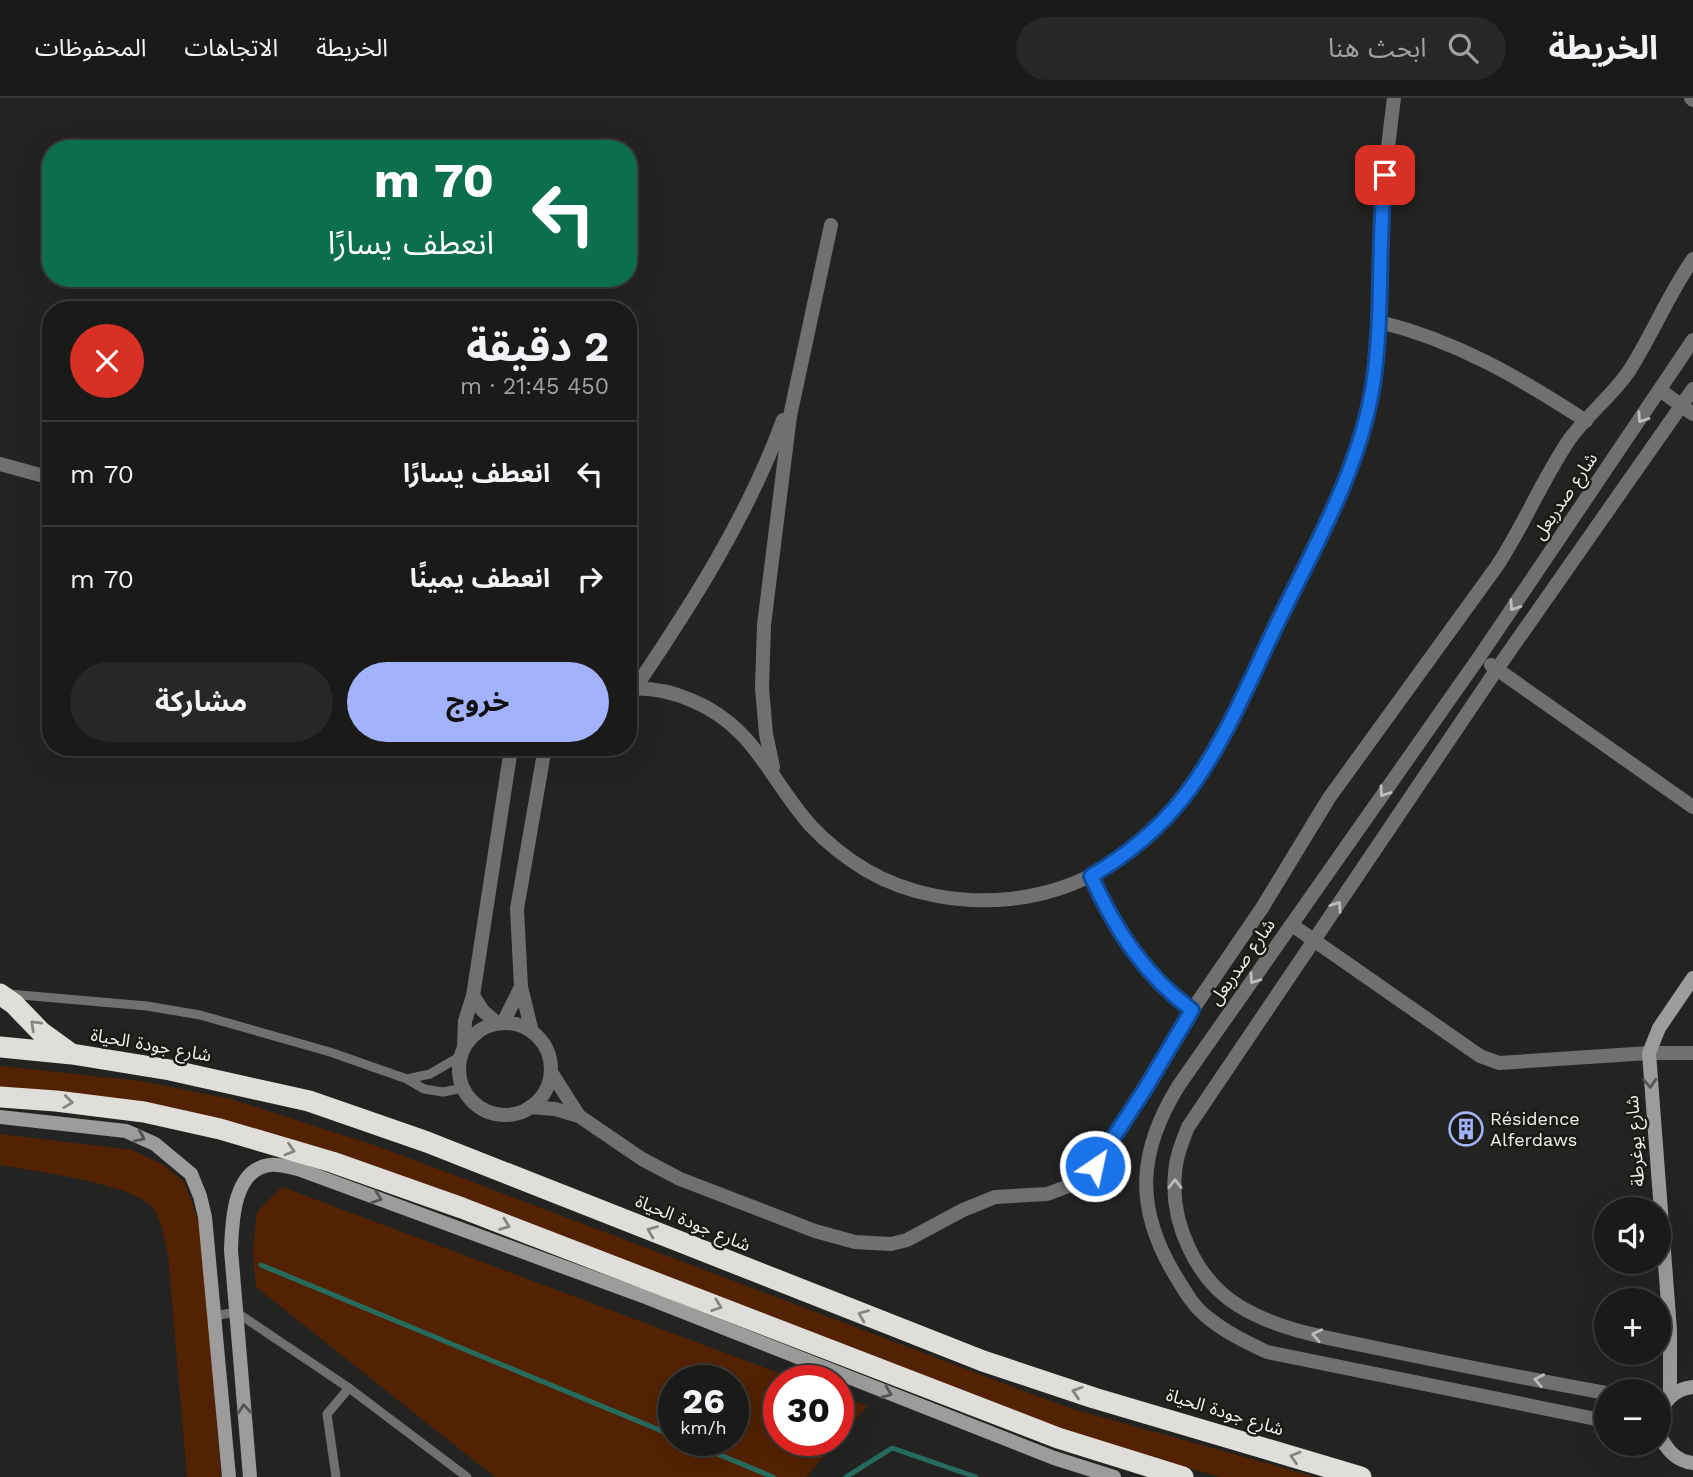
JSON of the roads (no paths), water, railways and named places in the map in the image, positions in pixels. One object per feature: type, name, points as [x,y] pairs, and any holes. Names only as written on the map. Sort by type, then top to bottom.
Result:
[{"type":"highway","points":[[0,994],[14,1004],[41,1032],[72,1054]]},
{"type":"highway","name":"شارع جودة الحياة","points":[[0,1047],[72,1054],[237,1083],[309,1101],[427,1142],[983,1361],[1094,1398],[1361,1477]]},
{"type":"highway","points":[[0,1097],[144,1112],[220,1129],[332,1162],[462,1208],[1058,1438],[1182,1477]]},
{"type":"street","points":[[637,689],[680,695],[718,714],[754,747],[806,820],[831,845],[872,873],[919,891],[944,897],[994,901],[1040,894],[1091,876],[1137,846],[1164,820],[1203,769],[1221,738],[1330,514],[1354,458],[1371,394],[1380,322],[1382,211],[1394,98]]},
{"type":"street","points":[[776,779],[765,723],[761,656],[779,494],[795,387],[831,225]]},
{"type":"street","points":[[530,1107],[579,1116],[642,1159],[680,1179],[835,1237],[876,1245],[891,1244],[923,1232],[995,1197],[1059,1191],[1086,1175],[1110,1145],[1192,1010],[1262,908],[1329,797],[1497,566],[1572,436],[1608,398],[1630,369],[1693,259]]},
{"type":"street","points":[[1380,322],[1424,334],[1463,349],[1505,370],[1586,421]]},
{"type":"street","name":"شارع صدربعل","points":[[1594,1419],[1267,1352],[1232,1335],[1186,1295],[1155,1238],[1146,1202],[1146,1169],[1162,1112],[1178,1085],[1480,656],[1693,340]]},
{"type":"street","points":[[637,680],[710,571],[755,486],[795,387]]},
{"type":"street","points":[[1594,1391],[1461,1366],[1304,1332],[1266,1321],[1236,1305],[1211,1283],[1196,1262],[1185,1237],[1175,1201],[1175,1172],[1180,1145],[1188,1127],[1497,669],[1687,410],[1693,389]]},
{"type":"street","points":[[1660,390],[1687,410]]},
{"type":"street","points":[[0,464],[42,476]]},
{"type":"street","points":[[755,486],[779,494]]},
{"type":"street","points":[[1480,656],[1693,807]]},
{"type":"street","points":[[510,756],[473,996],[465,1021],[459,1075],[470,1099],[491,1113],[503,1115],[515,1114],[530,1107],[542,1096],[551,1072]]},
{"type":"street","points":[[543,756],[517,909],[520,987],[532,1031],[546,1050],[551,1072],[579,1116]]},
{"type":"street","points":[[1091,876],[1112,921],[1139,960],[1166,990],[1192,1010]]},
{"type":"street","points":[[1292,925],[1480,1056],[1499,1063],[1649,1053],[1693,1053]]},
{"type":"street","name":"شارع يوغرطة","points":[[1665,1379],[1670,1330],[1649,1053],[1659,1028],[1693,978]]},
{"type":"street","points":[[500,1023],[520,987]]},
{"type":"street","points":[[473,996],[483,1011],[500,1023]]},
{"type":"street","points":[[463,1051],[477,1032],[500,1023],[518,1025],[532,1031]]},
{"type":"street","points":[[0,1117],[126,1131],[155,1144],[191,1174],[205,1217],[229,1477]]},
{"type":"street","points":[[250,1477],[231,1250],[233,1211],[251,1173],[267,1165],[298,1169],[635,1293],[1054,1458],[1114,1477]]},
{"type":"street","points":[[1671,1397],[1677,1391],[1693,1387]]},
{"type":"street","points":[[1671,1452],[1693,1462]]},
{"type":"lane","points":[[0,994],[134,1004],[200,1015],[330,1052],[407,1079],[424,1089],[434,1091],[463,1088]]},
{"type":"lane","points":[[407,1079],[430,1074],[463,1051]]},
{"type":"lane","points":[[214,1316],[236,1312],[349,1388],[467,1477]]},
{"type":"lane","points":[[336,1477],[327,1414],[349,1388]]},
{"type":"waterway","points":[[261,1265],[658,1429]]},
{"type":"waterway","points":[[846,1477],[892,1448],[976,1477]]},
{"type":"waterway","points":[[722,1456],[773,1477]]},
{"type":"place","name":"Résidence Alferdaws","points":[[1466,1129]]}]
